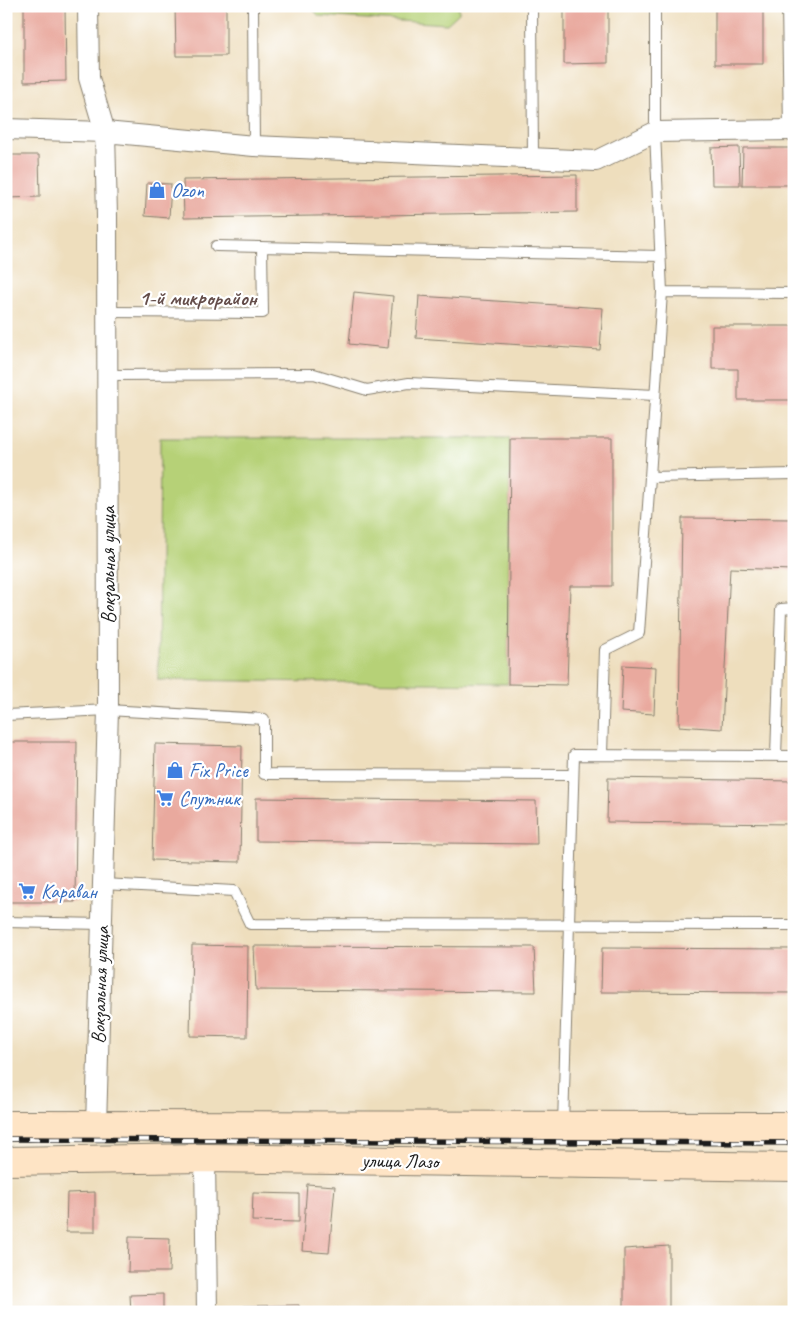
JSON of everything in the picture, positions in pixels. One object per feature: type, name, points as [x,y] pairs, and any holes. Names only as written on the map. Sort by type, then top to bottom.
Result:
[{"type":"main road","name":"улица Лазо","points":[[6,1125],[794,1126]]},
{"type":"main road","name":"улица Лазо","points":[[6,1161],[205,1158],[794,1167]]},
{"type":"street","name":"Вокзальная улица","points":[[88,6],[89,78],[105,132],[107,312],[108,710],[96,1126]]},
{"type":"street","points":[[6,129],[105,132],[254,146],[533,160],[596,161],[655,132],[791,130]]},
{"type":"street","points":[[205,1158],[207,1312]]},
{"type":"lane","points":[[253,6],[254,146]]},
{"type":"lane","points":[[532,6],[533,160]]},
{"type":"lane","points":[[602,755],[605,650],[639,633],[662,292],[655,132],[655,6]]},
{"type":"lane","points":[[787,6],[791,130]]},
{"type":"lane","points":[[216,246],[660,256]]},
{"type":"lane","points":[[107,312],[263,314],[262,247]]},
{"type":"lane","points":[[662,292],[794,294]]},
{"type":"lane","points":[[107,375],[314,374],[367,390],[409,383],[655,395]]},
{"type":"lane","points":[[650,477],[794,474]]},
{"type":"lane","points":[[776,756],[781,609],[794,608]]},
{"type":"lane","points":[[6,715],[108,710],[264,719],[264,774],[574,775]]},
{"type":"lane","points":[[563,1126],[574,755],[794,756]]},
{"type":"lane","points":[[103,884],[234,891],[250,924],[794,926]]},
{"type":"lane","points":[[6,922],[102,924]]},
{"type":"green space","points":[[310,6],[459,6],[459,13],[447,24],[319,16]]},
{"type":"green space","points":[[160,438],[510,438],[508,684],[158,680]]},
{"type":"building","points":[[24,6],[65,6],[66,81],[24,82]]},
{"type":"building","points":[[175,6],[226,6],[226,56],[176,56]]},
{"type":"building","points":[[564,6],[608,6],[608,63],[564,64]]},
{"type":"building","points":[[715,6],[763,6],[763,64],[715,64]]},
{"type":"building","points":[[739,147],[740,185],[712,185],[711,148]]},
{"type":"building","points":[[743,148],[794,148],[794,185],[742,185]]},
{"type":"building","points":[[6,155],[39,155],[40,197],[6,198]]},
{"type":"building","points":[[577,175],[577,212],[184,218],[183,180]]},
{"type":"building","points":[[147,183],[171,184],[169,218],[145,216]]},
{"type":"building","points":[[354,292],[393,296],[388,348],[349,344]]},
{"type":"building","points":[[419,296],[603,308],[600,350],[416,338]]},
{"type":"building","points":[[712,326],[794,326],[794,400],[738,400],[738,369],[712,369]]},
{"type":"building","points":[[510,438],[612,438],[612,586],[570,586],[567,685],[508,684]]},
{"type":"building","points":[[682,518],[794,519],[794,570],[730,568],[722,729],[679,726]]},
{"type":"building","points":[[623,665],[656,667],[654,714],[621,712]]},
{"type":"building","points":[[6,742],[77,742],[75,902],[6,902]]},
{"type":"building","points":[[155,744],[242,746],[240,862],[152,860]]},
{"type":"building","points":[[608,778],[794,781],[794,824],[607,822]]},
{"type":"building","points":[[256,798],[536,801],[537,844],[256,841]]},
{"type":"building","points":[[192,945],[248,946],[247,1037],[190,1036]]},
{"type":"building","points":[[254,946],[534,947],[536,992],[256,990]]},
{"type":"building","points":[[602,948],[794,949],[794,993],[601,992]]},
{"type":"building","points":[[307,1184],[335,1186],[329,1253],[302,1251]]},
{"type":"building","points":[[95,1192],[95,1232],[66,1232],[67,1193]]},
{"type":"building","points":[[253,1193],[299,1194],[299,1222],[252,1221]]},
{"type":"building","points":[[129,1237],[170,1238],[169,1272],[128,1272]]},
{"type":"building","points":[[669,1246],[669,1312],[624,1312],[624,1249]]},
{"type":"building","points":[[163,1294],[163,1312],[131,1312],[130,1295]]},
{"type":"building","points":[[299,1305],[299,1312],[244,1312],[244,1306]]},
{"type":"railway","points":[[6,1139],[794,1143]]},
{"type":"place","name":"Ozon","points":[[157,190]]},
{"type":"place","name":"Fix Price","points":[[175,770]]},
{"type":"place","name":"Спутник","points":[[165,798]]},
{"type":"place","name":"Караван","points":[[27,891]]},
{"type":"district","name":"1-й микрорайон","points":[[198,298]]}]
